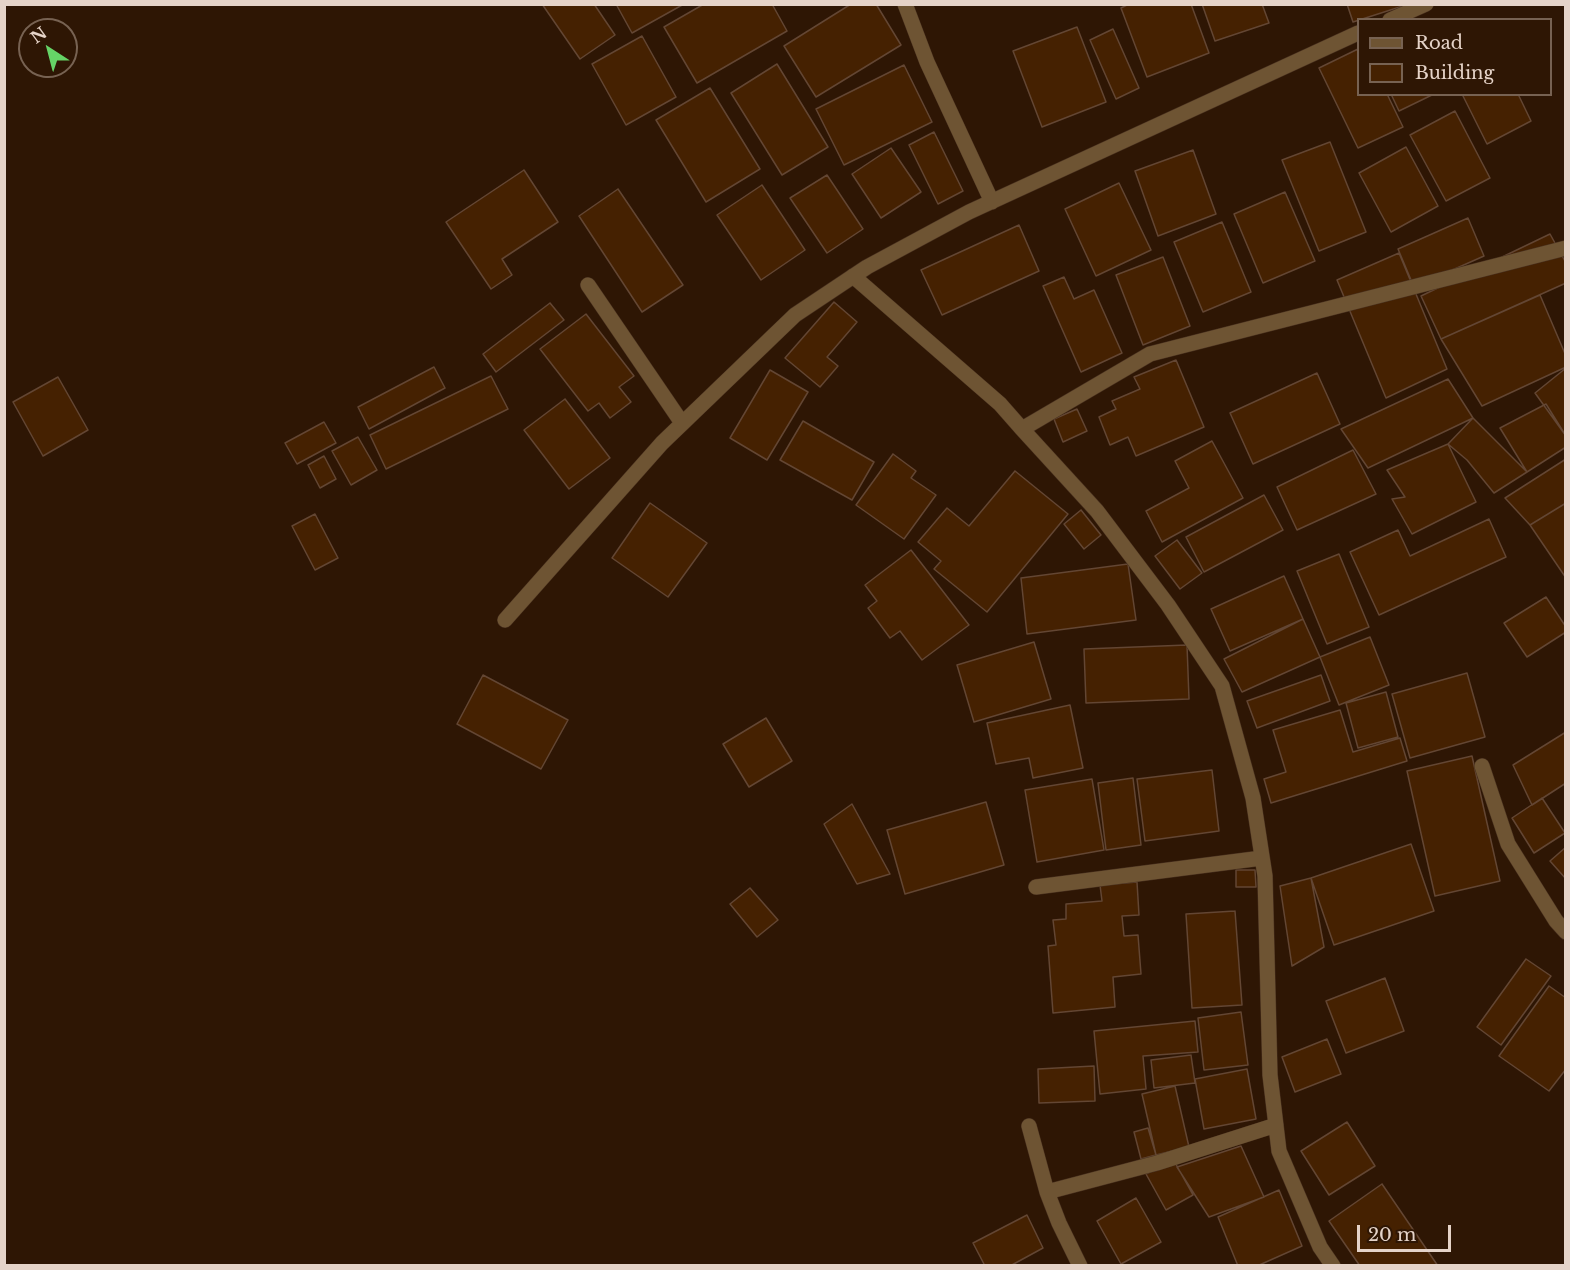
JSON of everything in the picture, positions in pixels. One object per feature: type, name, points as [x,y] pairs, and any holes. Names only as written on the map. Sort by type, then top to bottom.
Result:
[{"type":"street","points":[[905,4],[927,62],[992,202]]},
{"type":"street","points":[[1394,18],[1426,4]]},
{"type":"street","points":[[505,620],[662,442],[795,315],[853,276],[969,212],[1357,34]]},
{"type":"street","points":[[1022,429],[1150,354],[1566,248]]},
{"type":"street","points":[[853,276],[1000,404],[1097,512],[1168,605],[1222,686],[1252,798],[1265,876],[1270,1075],[1279,1151],[1320,1247],[1333,1266]]},
{"type":"street","points":[[588,285],[682,423]]},
{"type":"street","points":[[1482,766],[1508,844],[1550,912],[1566,932]]},
{"type":"street","points":[[1036,887],[1262,858]]},
{"type":"street","points":[[1047,1192],[1156,1163],[1276,1125]]},
{"type":"street","points":[[1029,1126],[1047,1192],[1080,1266]]},
{"type":"building","points":[[542,4],[594,4],[615,35],[580,59]]},
{"type":"building","points":[[616,4],[684,4],[632,33]]},
{"type":"building","points":[[704,4],[772,4],[787,31],[697,83],[664,27]]},
{"type":"building","points":[[851,4],[876,4],[901,45],[816,97],[784,46]]},
{"type":"building","points":[[1129,4],[1191,4],[1209,53],[1147,77],[1121,8]]},
{"type":"building","points":[[1202,4],[1262,4],[1269,23],[1215,41]]},
{"type":"building","points":[[1347,4],[1406,4],[1365,18],[1357,18],[1357,21],[1353,22]]},
{"type":"building","points":[[1077,27],[1106,102],[1042,127],[1013,51]]},
{"type":"building","points":[[1113,29],[1139,88],[1116,99],[1090,40]]},
{"type":"building","points":[[642,36],[676,97],[626,125],[592,64]]},
{"type":"building","points":[[1357,49],[1357,96],[1388,96],[1403,127],[1358,148],[1319,68]]},
{"type":"building","points":[[777,64],[828,147],[782,175],[731,93]]},
{"type":"building","points":[[904,65],[932,122],[844,165],[816,109]]},
{"type":"building","points":[[710,88],[760,169],[706,202],[656,120]]},
{"type":"building","points":[[1392,96],[1430,96],[1399,111]]},
{"type":"building","points":[[1463,96],[1519,96],[1531,121],[1487,144]]},
{"type":"building","points":[[1455,111],[1490,178],[1446,201],[1410,135]]},
{"type":"building","points":[[934,132],[963,191],[938,204],[909,145]]},
{"type":"building","points":[[1330,142],[1366,232],[1319,251],[1282,160]]},
{"type":"building","points":[[1406,147],[1438,206],[1391,232],[1359,173]]},
{"type":"building","points":[[891,148],[921,192],[881,218],[852,174]]},
{"type":"building","points":[[1193,150],[1216,214],[1158,236],[1135,171]]},
{"type":"building","points":[[524,170],[558,222],[502,259],[512,275],[491,289],[446,222]]},
{"type":"building","points":[[827,175],[863,229],[827,253],[790,198]]},
{"type":"building","points":[[1119,183],[1151,250],[1096,276],[1065,209]]},
{"type":"building","points":[[762,185],[805,250],[761,280],[717,215]]},
{"type":"building","points":[[618,189],[683,285],[642,312],[579,216]]},
{"type":"building","points":[[1285,192],[1315,261],[1263,283],[1234,214]]},
{"type":"building","points":[[1468,218],[1484,256],[1414,287],[1398,249]]},
{"type":"building","points":[[1222,222],[1251,292],[1203,312],[1174,242]]},
{"type":"building","points":[[1019,225],[1039,271],[942,315],[921,270]]},
{"type":"building","points":[[1550,234],[1566,263],[1566,283],[1441,339],[1421,296]]},
{"type":"building","points":[[1399,253],[1447,369],[1386,398],[1337,280]]},
{"type":"building","points":[[1163,257],[1190,326],[1143,345],[1116,275]]},
{"type":"building","points":[[1064,277],[1074,299],[1094,290],[1122,353],[1081,372],[1043,286]]},
{"type":"building","points":[[1540,295],[1566,356],[1566,367],[1482,406],[1441,339]]},
{"type":"building","points":[[834,302],[857,322],[827,357],[838,366],[820,387],[785,358]]},
{"type":"building","points":[[550,303],[564,320],[496,372],[483,354]]},
{"type":"building","points":[[586,314],[634,376],[619,387],[631,402],[610,418],[599,403],[588,411],[540,349]]},
{"type":"building","points":[[1176,360],[1204,427],[1136,456],[1128,437],[1110,445],[1099,417],[1116,409],[1112,401],[1140,389],[1134,377]]},
{"type":"building","points":[[434,367],[445,388],[369,429],[358,407]]},
{"type":"building","points":[[1566,368],[1566,436],[1535,393]]},
{"type":"building","points":[[770,370],[808,392],[767,460],[730,438]]},
{"type":"building","points":[[1317,373],[1340,424],[1253,464],[1230,413]]},
{"type":"building","points":[[491,376],[508,409],[386,469],[370,435]]},
{"type":"building","points":[[58,377],[88,430],[43,456],[13,402]]},
{"type":"building","points":[[1448,379],[1473,418],[1368,468],[1341,429]]},
{"type":"building","points":[[565,399],[610,458],[569,489],[524,430]]},
{"type":"building","points":[[1546,404],[1566,436],[1566,447],[1527,472],[1500,428]]},
{"type":"building","points":[[1077,409],[1087,431],[1063,442],[1054,419]]},
{"type":"building","points":[[1473,418],[1527,472],[1494,493],[1467,460],[1448,444]]},
{"type":"building","points":[[803,421],[874,462],[852,500],[780,460]]},
{"type":"building","points":[[324,422],[336,443],[297,464],[285,443]]},
{"type":"building","points":[[358,437],[377,470],[351,485],[332,451]]},
{"type":"building","points":[[1212,441],[1243,498],[1162,542],[1146,511],[1189,488],[1175,461]]},
{"type":"building","points":[[1448,444],[1476,502],[1412,534],[1392,499],[1405,497],[1387,470]]},
{"type":"building","points":[[1353,450],[1376,494],[1297,530],[1277,487]]},
{"type":"building","points":[[893,454],[916,471],[911,478],[936,495],[904,539],[856,505]]},
{"type":"building","points":[[324,456],[336,479],[320,488],[308,465]]},
{"type":"building","points":[[1566,459],[1566,503],[1530,525],[1505,498]]},
{"type":"building","points":[[1015,471],[1068,514],[987,612],[934,569],[941,561],[918,542],[947,508],[969,526]]},
{"type":"building","points":[[1264,495],[1283,530],[1204,572],[1186,537]]},
{"type":"building","points":[[650,503],[707,543],[668,597],[612,558]]},
{"type":"building","points":[[1566,503],[1566,578],[1530,525]]},
{"type":"building","points":[[1081,510],[1101,535],[1084,549],[1064,524]]},
{"type":"building","points":[[315,514],[338,558],[315,570],[292,526]]},
{"type":"building","points":[[1489,519],[1506,557],[1379,615],[1350,552],[1398,530],[1410,556]]},
{"type":"building","points":[[1177,540],[1202,573],[1180,589],[1155,556]]},
{"type":"building","points":[[911,550],[969,625],[922,660],[900,631],[890,638],[868,608],[877,601],[865,585]]},
{"type":"building","points":[[1339,554],[1369,627],[1327,644],[1297,571]]},
{"type":"building","points":[[1128,564],[1136,620],[1027,634],[1021,578]]},
{"type":"building","points":[[1284,576],[1303,619],[1230,651],[1211,609]]},
{"type":"building","points":[[1546,597],[1566,627],[1566,632],[1527,657],[1504,623]]},
{"type":"building","points":[[1303,619],[1320,657],[1242,692],[1224,659]]},
{"type":"building","points":[[1370,637],[1389,685],[1339,705],[1320,657]]},
{"type":"building","points":[[1034,642],[1051,699],[974,722],[957,665]]},
{"type":"building","points":[[1187,645],[1189,699],[1086,703],[1084,649]]},
{"type":"building","points":[[1467,673],[1485,737],[1410,758],[1392,694]]},
{"type":"building","points":[[483,675],[568,720],[541,769],[457,724]]},
{"type":"building","points":[[1321,675],[1330,701],[1257,728],[1247,701]]},
{"type":"building","points":[[1386,692],[1398,737],[1358,748],[1346,703]]},
{"type":"building","points":[[1070,705],[1083,768],[1033,778],[1029,758],[996,764],[987,723]]},
{"type":"building","points":[[1340,710],[1353,752],[1400,738],[1407,761],[1271,803],[1264,779],[1286,772],[1273,730]]},
{"type":"building","points":[[766,718],[792,761],[749,787],[723,744]]},
{"type":"building","points":[[1566,732],[1566,783],[1532,805],[1513,765]]},
{"type":"building","points":[[1472,756],[1500,881],[1435,896],[1407,771]]},
{"type":"building","points":[[1212,770],[1219,831],[1145,841],[1137,779]]},
{"type":"building","points":[[1133,778],[1141,845],[1106,850],[1098,783]]},
{"type":"building","points":[[1092,779],[1104,850],[1037,862],[1025,790]]},
{"type":"building","points":[[1542,798],[1565,833],[1534,853],[1512,818]]},
{"type":"building","points":[[986,802],[1004,865],[905,894],[887,830]]},
{"type":"building","points":[[852,804],[890,874],[857,884],[824,824]]},
{"type":"building","points":[[1411,844],[1434,911],[1334,945],[1311,878]]},
{"type":"building","points":[[1566,847],[1566,879],[1550,861]]},
{"type":"building","points":[[1236,870],[1255,870],[1256,887],[1236,887]]},
{"type":"building","points":[[1311,878],[1324,947],[1292,966],[1280,886]]},
{"type":"building","points":[[1137,882],[1139,915],[1122,916],[1124,936],[1138,935],[1141,974],[1113,977],[1115,1007],[1053,1013],[1048,946],[1056,945],[1053,920],[1066,919],[1066,904],[1102,901],[1100,885]]},
{"type":"building","points":[[750,888],[778,920],[757,937],[730,904]]},
{"type":"building","points":[[1235,911],[1242,1005],[1192,1008],[1186,914]]},
{"type":"building","points":[[1526,959],[1551,976],[1501,1045],[1477,1027]]},
{"type":"building","points":[[1385,978],[1404,1031],[1346,1053],[1326,1001]]},
{"type":"building","points":[[1549,986],[1566,998],[1566,1069],[1549,1091],[1499,1056]]},
{"type":"building","points":[[1241,1012],[1248,1065],[1204,1070],[1198,1018]]},
{"type":"building","points":[[1195,1021],[1198,1052],[1143,1056],[1146,1089],[1100,1094],[1094,1031]]},
{"type":"building","points":[[1327,1039],[1341,1074],[1295,1092],[1282,1057]]},
{"type":"building","points":[[1191,1055],[1195,1083],[1154,1088],[1151,1060]]},
{"type":"building","points":[[1094,1066],[1095,1101],[1039,1103],[1038,1069]]},
{"type":"building","points":[[1247,1069],[1256,1119],[1204,1129],[1195,1079]]},
{"type":"building","points":[[1175,1086],[1189,1147],[1156,1155],[1142,1094]]},
{"type":"building","points":[[1347,1122],[1375,1166],[1329,1195],[1301,1151]]},
{"type":"building","points":[[1148,1128],[1156,1155],[1141,1159],[1134,1132]]},
{"type":"building","points":[[1241,1146],[1264,1197],[1209,1217],[1177,1167]]},
{"type":"building","points":[[1173,1159],[1193,1195],[1166,1210],[1146,1174]]},
{"type":"building","points":[[1382,1184],[1438,1266],[1360,1266],[1329,1221]]},
{"type":"building","points":[[1279,1190],[1302,1246],[1257,1266],[1238,1266],[1218,1217]]},
{"type":"building","points":[[1136,1198],[1161,1242],[1121,1264],[1097,1221]]},
{"type":"building","points":[[1027,1215],[1043,1248],[1010,1266],[985,1266],[973,1243]]}]
